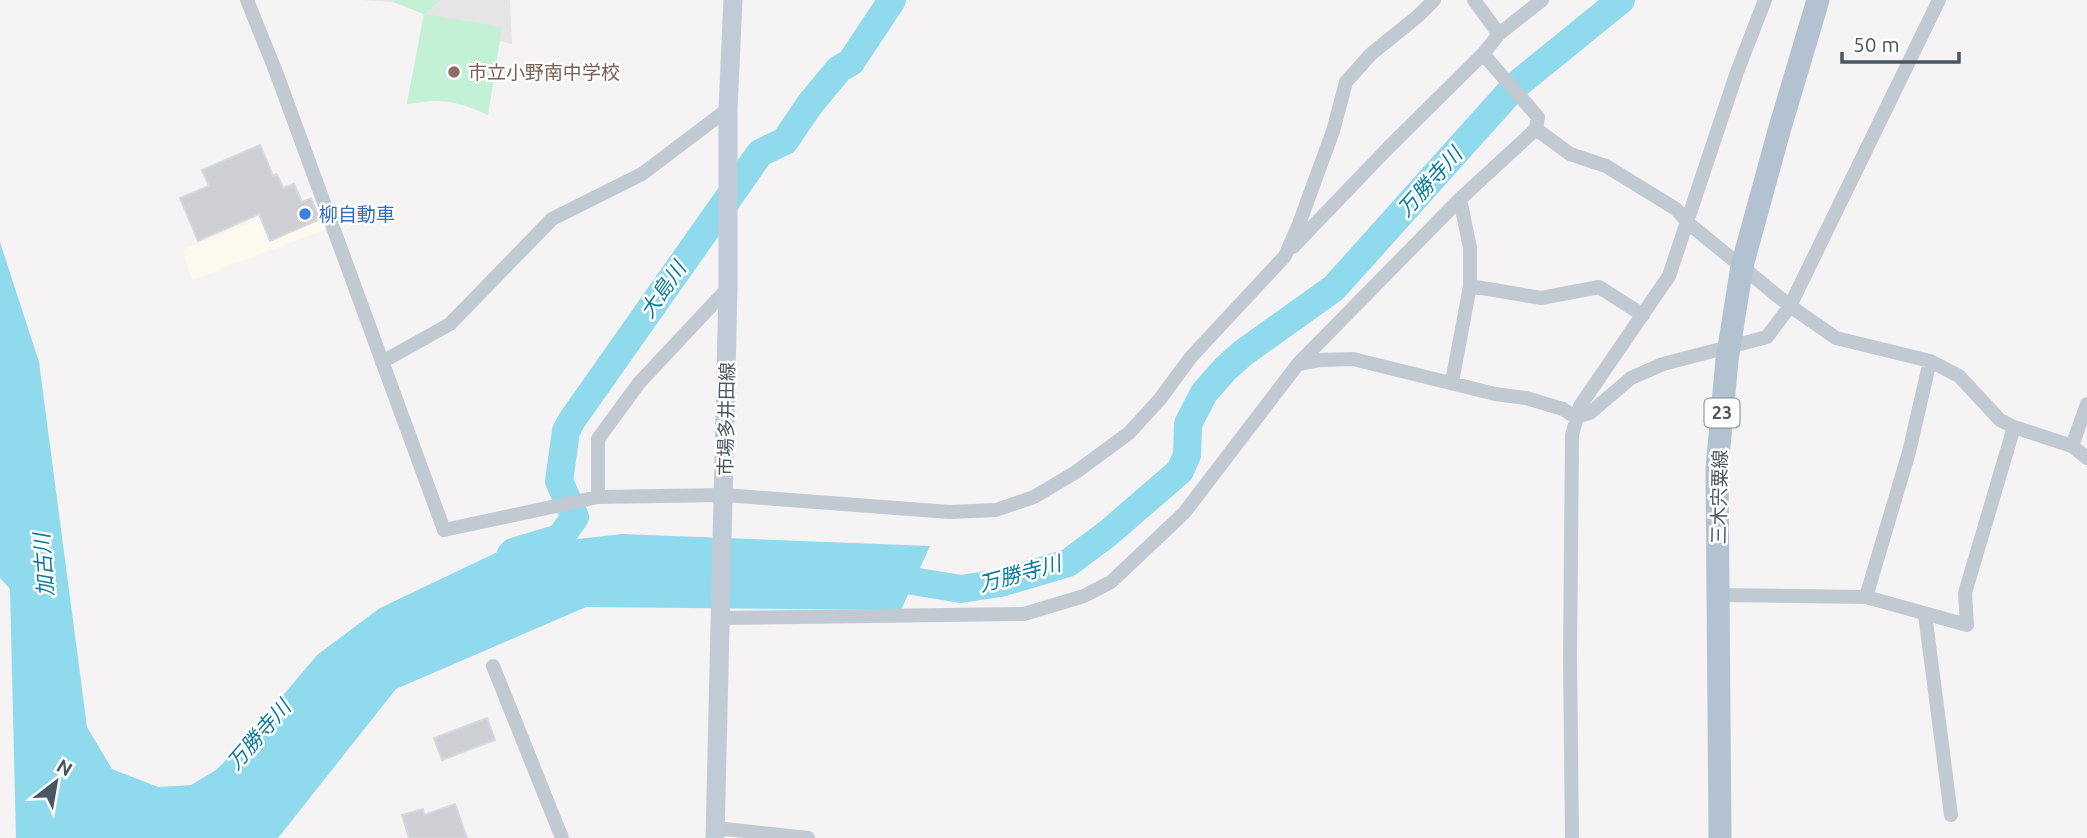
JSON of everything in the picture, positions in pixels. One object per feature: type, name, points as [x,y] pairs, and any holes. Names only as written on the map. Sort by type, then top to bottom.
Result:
[{"type":"main road","name":"市場多井田線","points":[[715,833],[728,288],[728,109],[733,0]]},
{"type":"main road","name":"三木宍粟線","points":[[1720,838],[1717,468],[1728,349],[1742,266],[1818,0]]},
{"type":"street","points":[[247,0],[281,85],[444,530],[598,497],[724,500],[949,512],[996,510],[1034,497],[1076,472],[1129,433],[1160,399],[1191,357],[1285,256],[1483,54],[1499,34],[1542,0]]},
{"type":"street","points":[[1285,256],[1332,131],[1346,82],[1371,54],[1434,0]]},
{"type":"street","points":[[1474,0],[1499,34]]},
{"type":"street","points":[[1572,838],[1570,658],[1572,435],[1575,417],[1670,276],[1737,72],[1765,0]]},
{"type":"street","points":[[1298,364],[1353,359],[1495,394],[1526,398],[1563,409],[1575,417],[1590,413],[1631,378],[1662,365],[1767,337],[1790,306],[1940,0]]},
{"type":"street","points":[[1483,54],[1537,123],[1570,154],[1606,166],[1676,209],[1688,223],[1790,306],[1836,338],[1930,360],[1959,376],[2000,420],[2014,428],[2072,446],[2087,458]]},
{"type":"street","points":[[382,362],[450,324],[552,219],[642,174],[728,109]]},
{"type":"street","points":[[719,611],[1024,614],[1084,596],[1111,582],[1184,513],[1298,364],[1537,123]]},
{"type":"street","points":[[1452,382],[1469,286],[1470,248],[1460,199]]},
{"type":"street","points":[[1469,286],[1541,298],[1599,287],[1643,315]]},
{"type":"street","points":[[598,497],[598,439],[639,383],[728,288]]},
{"type":"street","points":[[1866,597],[1909,452],[1930,360]]},
{"type":"street","points":[[2072,446],[2087,404]]},
{"type":"street","points":[[1718,595],[1866,597],[1966,625],[1965,593],[2014,428]]},
{"type":"street","points":[[1925,614],[1951,815]]},
{"type":"street","points":[[494,666],[562,838]]},
{"type":"street","points":[[715,833],[808,838]]},
{"type":"shaded area","name":"市立小野南中学校","points":[[362,0],[510,0],[512,44],[499,41],[488,115],[463,103],[440,100],[407,104],[424,14],[392,2]]},
{"type":"shaded area","points":[[312,195],[326,229],[192,280],[183,250]]},
{"type":"green space","name":"市立小野南中学校","points":[[391,0],[440,0],[425,14],[502,27],[488,115],[449,102],[407,104],[424,14]]},
{"type":"water","name":"加古川","points":[[0,242],[39,362],[87,727],[112,769],[158,787],[191,785],[216,770],[242,744],[317,655],[380,608],[508,547],[622,534],[930,546],[901,610],[586,607],[396,689],[278,838],[16,838],[10,589],[0,578]]},
{"type":"building","points":[[260,145],[273,176],[277,174],[283,188],[294,184],[302,202],[311,198],[320,219],[270,241],[259,214],[198,241],[180,198],[209,186],[202,170]]},
{"type":"building","points":[[487,718],[495,740],[442,760],[434,738]]},
{"type":"building","points":[[455,804],[467,838],[409,838],[402,815],[423,809],[424,815]]},
{"type":"waterway","name":"大島川","points":[[510,556],[513,552],[560,538],[575,517],[559,481],[566,431],[572,420],[760,153],[785,141],[810,104],[839,69],[851,62],[892,0]]},
{"type":"waterway","name":"万勝寺川","points":[[878,566],[906,580],[961,589],[1000,583],[1068,563],[1107,534],[1180,471],[1187,455],[1188,424],[1204,393],[1225,369],[1243,353],[1334,288],[1515,86],[1621,0]]},
{"type":"place","name":"市立小野南中学校","points":[[454,72]]},
{"type":"place","name":"柳自動車","points":[[305,214]]}]
